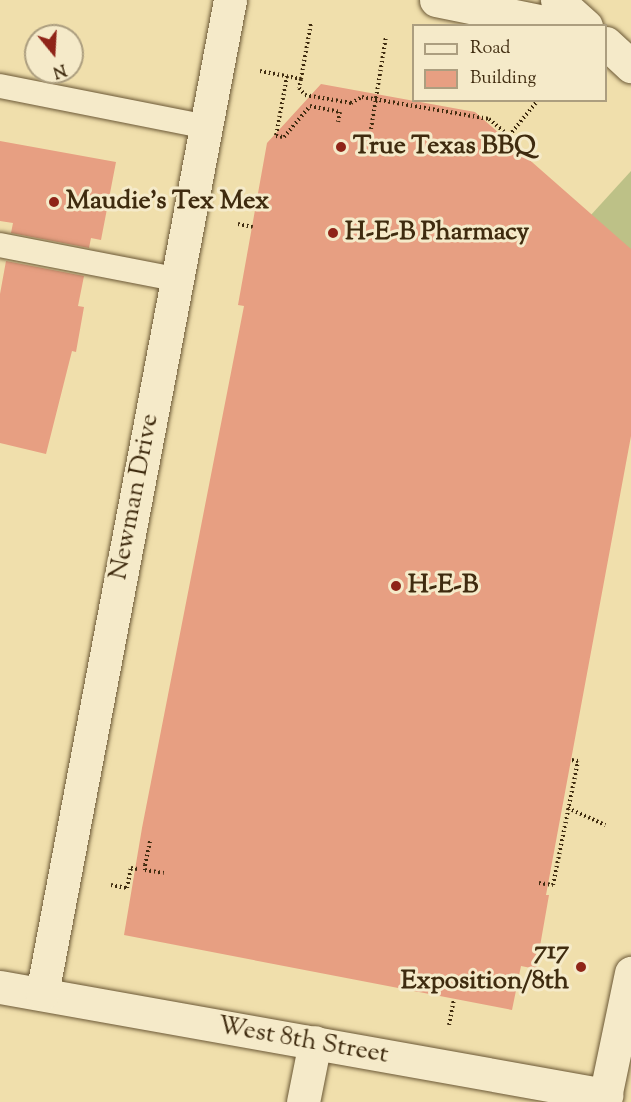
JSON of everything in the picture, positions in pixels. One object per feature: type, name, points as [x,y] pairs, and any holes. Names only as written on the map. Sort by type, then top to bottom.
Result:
[{"type":"street","name":"Newman Drive","points":[[42,994],[230,0]]},
{"type":"street","points":[[436,0],[554,24]]},
{"type":"street","points":[[557,0],[584,24]]},
{"type":"street","points":[[607,44],[631,66]]},
{"type":"street","points":[[605,1098],[631,974]]},
{"type":"street","name":"West 8th Street","points":[[0,987],[315,1042],[605,1098]]},
{"type":"street","points":[[303,1102],[315,1042]]},
{"type":"lane","points":[[0,87],[207,127]]},
{"type":"lane","points":[[0,245],[176,279]]},
{"type":"path","points":[[311,23],[299,88],[305,95],[351,103],[362,97],[489,119],[509,136]]},
{"type":"path","points":[[371,129],[386,36]]},
{"type":"path","points":[[261,71],[301,79]]},
{"type":"path","points":[[287,76],[276,136],[284,137],[310,106],[340,112],[339,123]]},
{"type":"path","points":[[495,153],[536,102]]},
{"type":"path","points":[[238,224],[253,227]]},
{"type":"path","points":[[539,883],[553,885],[578,761],[572,760]]},
{"type":"path","points":[[568,808],[605,825]]},
{"type":"path","points":[[150,840],[145,870],[164,873]]},
{"type":"path","points":[[111,885],[127,888],[131,868],[138,869]]},
{"type":"path","points":[[449,1024],[454,999]]},
{"type":"green space","points":[[631,171],[631,286],[580,227]]},
{"type":"building","name":"H-E-B","points":[[321,84],[475,112],[631,249],[631,436],[546,895],[549,895],[536,969],[521,966],[512,1010],[124,935],[142,828],[244,306],[238,305],[267,143]]},
{"type":"building","name":"Maudie's Tex Mex","points":[[0,141],[116,162],[101,240],[91,238],[89,248],[11,233],[13,223],[0,221]]},
{"type":"building","points":[[6,261],[84,276],[78,306],[84,307],[76,352],[72,351],[46,454],[0,443],[0,294]]},
{"type":"place","name":"True Texas BBQ","points":[[341,147]]},
{"type":"place","name":"Maudie's Tex Mex","points":[[54,202]]},
{"type":"place","name":"H-E-B Pharmacy","points":[[333,233]]},
{"type":"place","name":"H-E-B","points":[[396,586]]},
{"type":"place","name":"717 Exposition/8th","points":[[581,967]]}]
